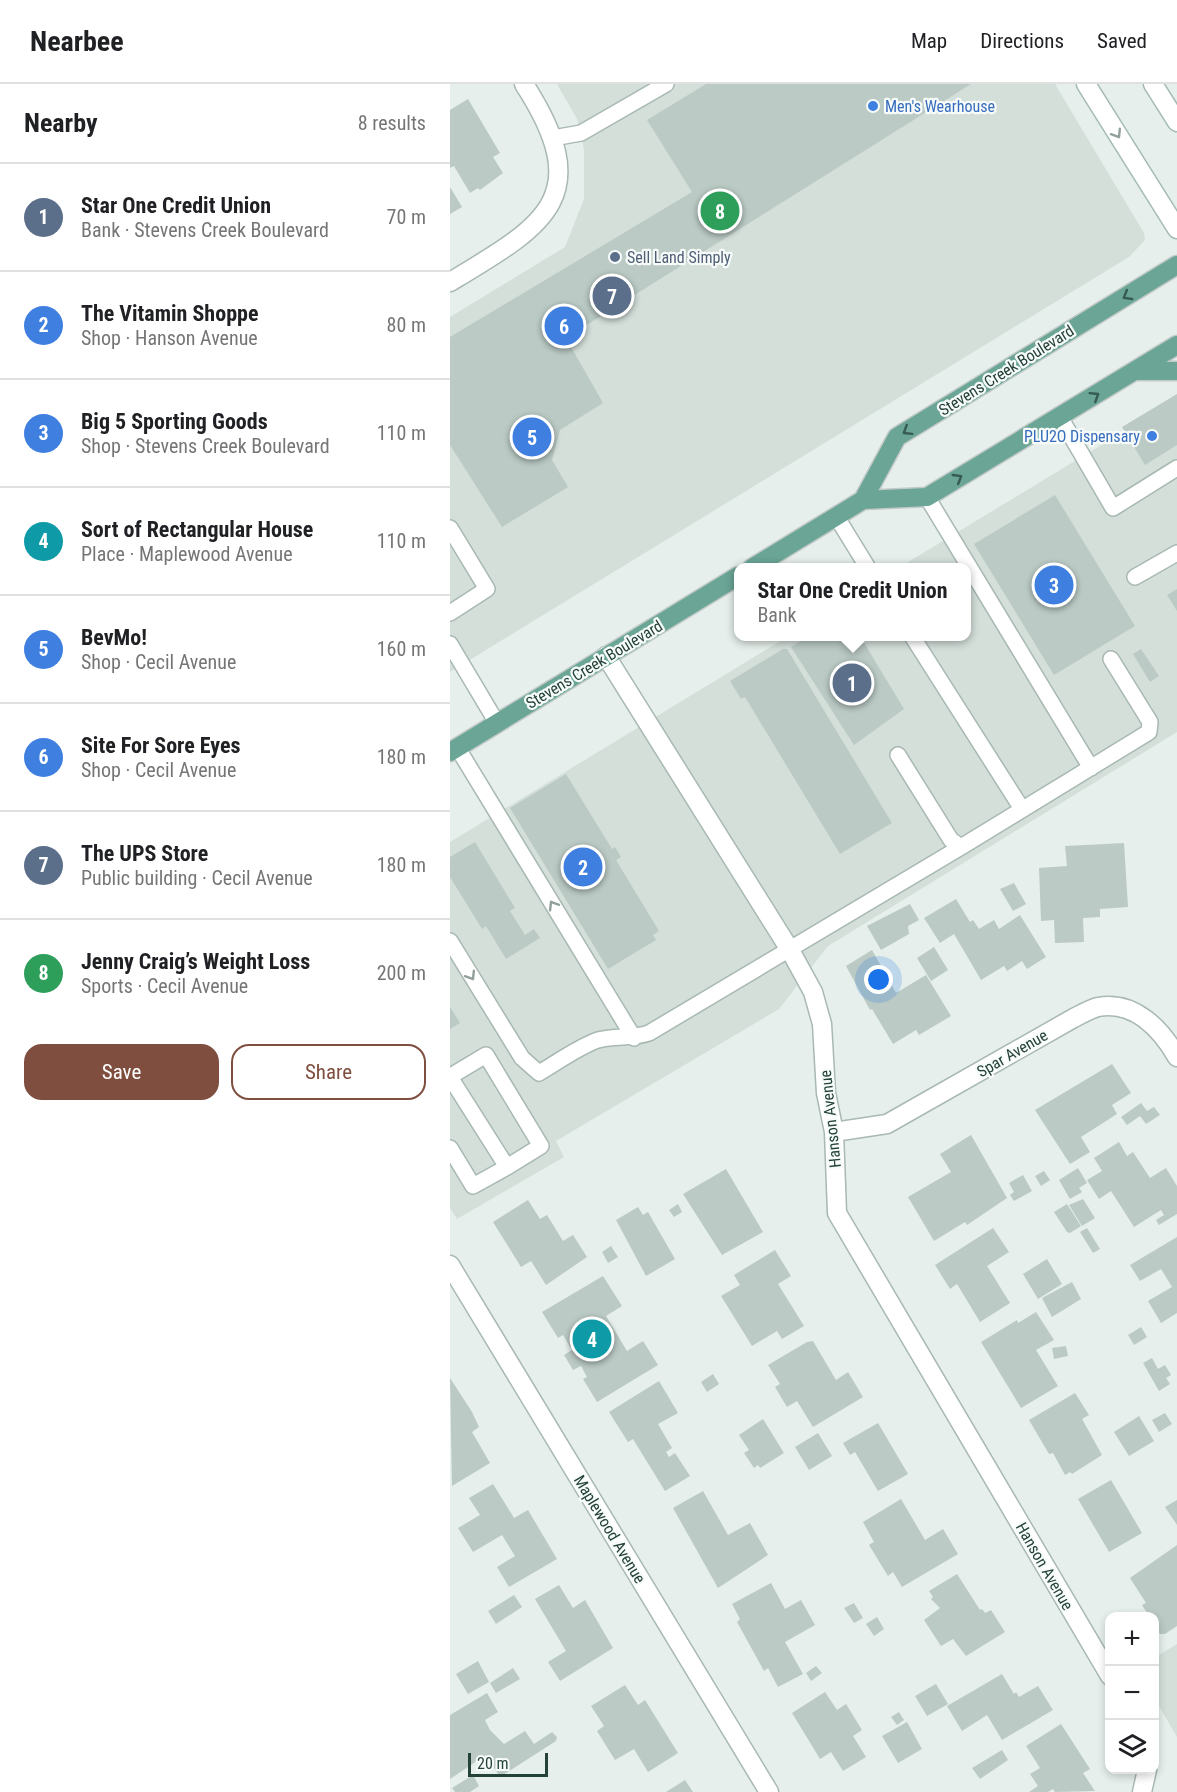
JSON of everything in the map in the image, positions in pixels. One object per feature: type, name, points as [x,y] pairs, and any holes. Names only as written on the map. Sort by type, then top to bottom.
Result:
[{"type":"main road","name":"Stevens Creek Boulevard","points":[[863,500],[897,437],[1177,266]]},
{"type":"main road","points":[[759,563],[863,500],[927,497],[1177,345]]},
{"type":"main road","points":[[1135,371],[1177,371]]},
{"type":"main road","name":"Stevens Creek Boulevard","points":[[454,749],[734,578]]},
{"type":"street","points":[[450,282],[515,243],[540,219],[551,204],[558,181],[558,158],[544,116],[524,84]]},
{"type":"street","points":[[1086,84],[1177,229]]},
{"type":"street","points":[[1153,84],[1177,122]]},
{"type":"street","name":"Hanson Avenue","points":[[606,656],[790,950],[813,992],[822,1024],[826,1093],[834,1132],[837,1213],[1105,1668]]},
{"type":"street","name":"Spar Avenue","points":[[834,1132],[887,1124],[1072,1019],[1098,1007],[1125,1008],[1147,1019],[1165,1036],[1177,1057]]},
{"type":"street","name":"Maplewood Avenue","points":[[450,1265],[769,1792]]},
{"type":"street","points":[[1143,1790],[1146,1774]]},
{"type":"lane","points":[[553,138],[581,133],[666,84]]},
{"type":"lane","points":[[1060,417],[1113,508],[1177,468]]},
{"type":"lane","points":[[927,497],[967,563]]},
{"type":"lane","points":[[836,516],[865,563]]},
{"type":"lane","points":[[450,528],[487,588],[450,613]]},
{"type":"lane","points":[[1135,577],[1177,553]]},
{"type":"lane","points":[[971,570],[1091,768]]},
{"type":"lane","points":[[915,641],[1022,809]]},
{"type":"lane","points":[[450,644],[497,723]]},
{"type":"lane","points":[[450,941],[522,1058],[539,1073],[596,1041],[620,1035],[634,1038],[649,1033],[1149,732],[1150,722],[1111,659]]},
{"type":"lane","points":[[454,749],[634,1038]]},
{"type":"lane","points":[[898,755],[951,840],[961,846]]},
{"type":"lane","points":[[450,1148],[473,1186],[507,1167],[541,1146],[486,1055],[451,1077],[507,1167]]},
{"type":"shaded area","points":[[557,84],[1055,84],[1144,233],[1145,240],[1129,257],[450,672],[450,317],[565,247],[584,199],[584,149],[577,119]]},
{"type":"shaded area","points":[[1177,399],[1177,732],[828,946],[779,1009],[556,1141],[564,1157],[457,1219],[450,1208],[450,842],[780,641],[971,641],[971,563],[907,563]]},
{"type":"shaded area","points":[[1177,1644],[1177,1737],[1159,1706],[1159,1655]]},
{"type":"building","points":[[706,84],[971,84],[566,338],[603,403],[560,430],[552,460],[568,487],[502,527],[450,445],[450,337],[692,192],[647,120]]},
{"type":"building","points":[[468,99],[500,153],[493,157],[503,173],[480,190],[478,188],[470,193],[454,166],[450,168],[450,110]]},
{"type":"building","points":[[450,187],[462,207],[450,214]]},
{"type":"building","name":"PLU2O Dispensary","points":[[1177,394],[1177,445],[1145,465],[1122,427]]},
{"type":"building","points":[[1055,495],[1135,626],[1054,675],[974,544]]},
{"type":"building","points":[[1177,589],[1177,611],[1167,595]]},
{"type":"building","points":[[800,641],[863,641],[904,709],[854,745],[791,647]]},
{"type":"building","points":[[783,649],[787,649],[892,823],[840,854],[745,697],[741,699],[730,681]]},
{"type":"building","points":[[1141,649],[1159,676],[1150,682],[1133,654]]},
{"type":"building","points":[[566,774],[612,849],[615,847],[621,857],[616,860],[659,931],[653,935],[656,940],[608,969],[510,808]]},
{"type":"building","points":[[475,842],[515,908],[510,911],[525,935],[534,929],[540,938],[506,959],[486,926],[482,929],[450,877],[450,857]]},
{"type":"building","points":[[1124,843],[1128,907],[1100,909],[1100,917],[1083,918],[1084,942],[1055,943],[1054,920],[1041,921],[1039,868],[1067,866],[1065,846]]},
{"type":"building","points":[[1014,883],[1026,904],[1013,911],[1000,889]]},
{"type":"building","points":[[956,899],[970,922],[973,920],[979,929],[994,920],[999,929],[1020,915],[1046,957],[1027,969],[1022,961],[1007,971],[1004,966],[981,980],[954,934],[940,943],[924,918]]},
{"type":"building","points":[[910,904],[919,920],[908,926],[909,934],[881,950],[867,926]]},
{"type":"building","points":[[934,947],[948,970],[931,981],[917,958]]},
{"type":"building","points":[[872,950],[896,993],[926,975],[951,1016],[919,1035],[916,1030],[893,1044],[872,1009],[870,1010],[846,966]]},
{"type":"building","points":[[450,1007],[460,1023],[450,1029]]},
{"type":"building","points":[[1112,1064],[1131,1093],[1112,1105],[1117,1114],[1081,1137],[1090,1152],[1070,1164],[1035,1110]]},
{"type":"building","points":[[1141,1103],[1147,1111],[1154,1107],[1160,1115],[1146,1124],[1140,1116],[1127,1125],[1121,1117]]},
{"type":"building","points":[[971,1135],[1007,1198],[967,1225],[965,1222],[934,1241],[908,1197],[951,1172],[940,1154]]},
{"type":"building","points":[[1119,1142],[1127,1156],[1133,1152],[1150,1178],[1166,1168],[1177,1186],[1177,1214],[1159,1225],[1156,1220],[1164,1215],[1161,1210],[1134,1227],[1111,1191],[1099,1199],[1087,1180],[1102,1171],[1094,1158]]},
{"type":"building","points":[[1078,1168],[1087,1183],[1079,1188],[1082,1192],[1070,1199],[1059,1180]]},
{"type":"building","points":[[726,1169],[763,1232],[722,1255],[683,1194]]},
{"type":"building","points":[[1044,1171],[1050,1180],[1041,1186],[1035,1176]]},
{"type":"building","points":[[1023,1175],[1032,1191],[1014,1201],[1010,1195],[1014,1192],[1009,1183]]},
{"type":"building","points":[[1083,1199],[1095,1218],[1082,1226],[1069,1205]]},
{"type":"building","points":[[528,1200],[540,1219],[547,1215],[563,1241],[573,1235],[587,1257],[546,1285],[531,1261],[521,1267],[493,1222]]},
{"type":"building","points":[[678,1204],[682,1212],[674,1217],[669,1210]]},
{"type":"building","points":[[1067,1204],[1081,1226],[1070,1233],[1054,1212]]},
{"type":"building","points":[[638,1207],[643,1215],[648,1212],[675,1259],[646,1276],[616,1220]]},
{"type":"building","points":[[993,1228],[1009,1252],[987,1266],[1010,1303],[980,1322],[957,1284],[950,1289],[935,1265]]},
{"type":"building","points":[[1087,1228],[1100,1249],[1093,1253],[1080,1232]]},
{"type":"building","points":[[1177,1237],[1177,1313],[1161,1323],[1148,1301],[1172,1287],[1161,1269],[1140,1281],[1130,1265]]},
{"type":"building","points":[[611,1246],[618,1257],[608,1263],[602,1252]]},
{"type":"building","points":[[775,1250],[791,1276],[778,1284],[804,1326],[782,1339],[777,1331],[752,1346],[721,1296],[740,1285],[734,1275]]},
{"type":"building","points":[[1047,1259],[1062,1284],[1038,1299],[1023,1274]]},
{"type":"building","points":[[603,1276],[622,1306],[606,1316],[627,1351],[643,1341],[658,1365],[597,1402],[583,1379],[587,1377],[581,1366],[573,1370],[564,1355],[572,1350],[563,1335],[558,1338],[542,1312]]},
{"type":"building","points":[[1072,1282],[1081,1299],[1052,1317],[1042,1298]]},
{"type":"building","points":[[1036,1312],[1054,1340],[1036,1350],[1058,1386],[1021,1408],[981,1342],[1017,1320],[1018,1323]]},
{"type":"building","points":[[1141,1327],[1147,1337],[1134,1345],[1128,1335]]},
{"type":"building","points":[[813,1341],[836,1380],[848,1372],[863,1397],[813,1427],[797,1401],[787,1407],[775,1387],[780,1384],[768,1365],[807,1342]]},
{"type":"building","points":[[1066,1346],[1068,1356],[1054,1359],[1052,1348]]},
{"type":"building","points":[[1152,1358],[1158,1369],[1165,1365],[1171,1375],[1166,1378],[1170,1384],[1159,1391],[1143,1363]]},
{"type":"building","points":[[713,1374],[719,1384],[707,1392],[701,1382]]},
{"type":"building","points":[[450,1378],[472,1412],[479,1427],[472,1432],[490,1463],[452,1486]]},
{"type":"building","points":[[659,1381],[678,1413],[658,1424],[672,1448],[666,1452],[669,1457],[675,1453],[690,1476],[665,1491],[633,1439],[628,1442],[609,1412]]},
{"type":"building","points":[[1075,1393],[1089,1415],[1082,1419],[1102,1455],[1072,1474],[1070,1472],[1065,1475],[1053,1453],[1049,1454],[1029,1420]]},
{"type":"building","points":[[1165,1413],[1172,1424],[1159,1432],[1152,1420]]},
{"type":"building","points":[[1139,1416],[1154,1441],[1129,1456],[1114,1432]]},
{"type":"building","points":[[763,1419],[784,1453],[760,1468],[758,1465],[754,1468],[744,1453],[749,1450],[739,1435]]},
{"type":"building","points":[[878,1423],[908,1474],[878,1491],[855,1452],[850,1455],[843,1443]]},
{"type":"building","points":[[818,1433],[832,1456],[809,1470],[795,1447]]},
{"type":"building","points":[[1111,1480],[1142,1533],[1109,1552],[1078,1499]]},
{"type":"building","points":[[493,1484],[514,1518],[528,1510],[557,1559],[509,1587],[497,1567],[515,1556],[502,1535],[473,1552],[458,1528],[480,1515],[469,1498]]},
{"type":"building","points":[[703,1491],[728,1535],[750,1523],[768,1555],[718,1588],[673,1508]]},
{"type":"building","points":[[901,1499],[925,1540],[943,1529],[958,1554],[902,1587],[893,1572],[888,1576],[869,1545],[874,1542],[863,1522]]},
{"type":"building","points":[[1177,1500],[1177,1525],[1165,1507]]},
{"type":"building","points":[[1177,1545],[1177,1626],[1165,1634],[1160,1634],[1159,1612],[1146,1612],[1142,1605],[1146,1603],[1130,1578]]},
{"type":"building","points":[[957,1574],[980,1610],[982,1609],[985,1613],[991,1610],[1005,1632],[966,1656],[953,1639],[941,1646],[924,1620],[940,1608],[931,1599],[933,1597],[929,1591]]},
{"type":"building","points":[[771,1583],[785,1609],[801,1600],[815,1625],[785,1642],[803,1674],[778,1687],[768,1668],[764,1671],[737,1622],[740,1619],[732,1604]]},
{"type":"building","points":[[559,1585],[573,1608],[585,1600],[613,1648],[560,1681],[548,1662],[566,1651],[535,1599]]},
{"type":"building","points":[[514,1595],[522,1607],[496,1624],[488,1611]]},
{"type":"building","points":[[854,1603],[863,1618],[854,1623],[844,1608]]},
{"type":"building","points":[[877,1617],[884,1629],[874,1636],[866,1624]]},
{"type":"building","points":[[478,1661],[489,1682],[468,1694],[456,1674]]},
{"type":"building","points":[[816,1666],[822,1673],[811,1681],[806,1673]]},
{"type":"building","points":[[513,1668],[520,1679],[496,1693],[490,1683]]},
{"type":"building","points":[[1002,1674],[1014,1694],[1016,1692],[1019,1697],[1038,1686],[1053,1710],[1002,1740],[987,1715],[962,1731],[947,1706]]},
{"type":"building","points":[[936,1684],[948,1704],[927,1716],[915,1696]]},
{"type":"building","points":[[625,1685],[638,1705],[645,1700],[678,1753],[648,1772],[634,1749],[615,1760],[597,1731],[604,1726],[591,1706]]},
{"type":"building","points":[[825,1692],[837,1710],[846,1704],[862,1730],[853,1736],[866,1757],[843,1771],[831,1752],[820,1759],[792,1713]]},
{"type":"building","points":[[487,1693],[498,1712],[485,1720],[490,1730],[504,1744],[525,1731],[534,1744],[552,1732],[557,1737],[556,1741],[500,1777],[486,1755],[450,1779],[450,1715]]},
{"type":"building","points":[[899,1712],[904,1720],[897,1725],[891,1717]]},
{"type":"building","points":[[907,1722],[922,1749],[898,1763],[882,1736]]},
{"type":"building","points":[[1061,1724],[1090,1769],[1083,1773],[1095,1791],[1055,1792],[1053,1789],[1048,1792],[1029,1792],[1038,1786],[1030,1774],[1040,1768],[1026,1746]]},
{"type":"building","points":[[1002,1750],[1008,1760],[980,1779],[972,1768]]},
{"type":"building","points":[[473,1775],[479,1786],[470,1792],[455,1792],[452,1788]]},
{"type":"building","points":[[685,1780],[693,1792],[666,1792]]},
{"type":"place","name":"Men's Wearhouse","points":[[873,106]]},
{"type":"place","name":"Jenny Craig’s Weight Loss","points":[[720,211]]},
{"type":"place","name":"Sell Land Simply","points":[[615,257]]},
{"type":"place","name":"The UPS Store","points":[[612,296]]},
{"type":"place","name":"Site For Sore Eyes","points":[[564,326]]},
{"type":"place","name":"PLU2O Dispensary","points":[[1152,436]]},
{"type":"place","name":"BevMo!","points":[[532,437]]},
{"type":"place","name":"Big 5 Sporting Goods","points":[[1054,585]]},
{"type":"place","name":"Star One Credit Union","points":[[852,683]]},
{"type":"place","name":"The Vitamin Shoppe","points":[[583,867]]},
{"type":"place","name":"Sort of Rectangular House","points":[[592,1339]]}]
